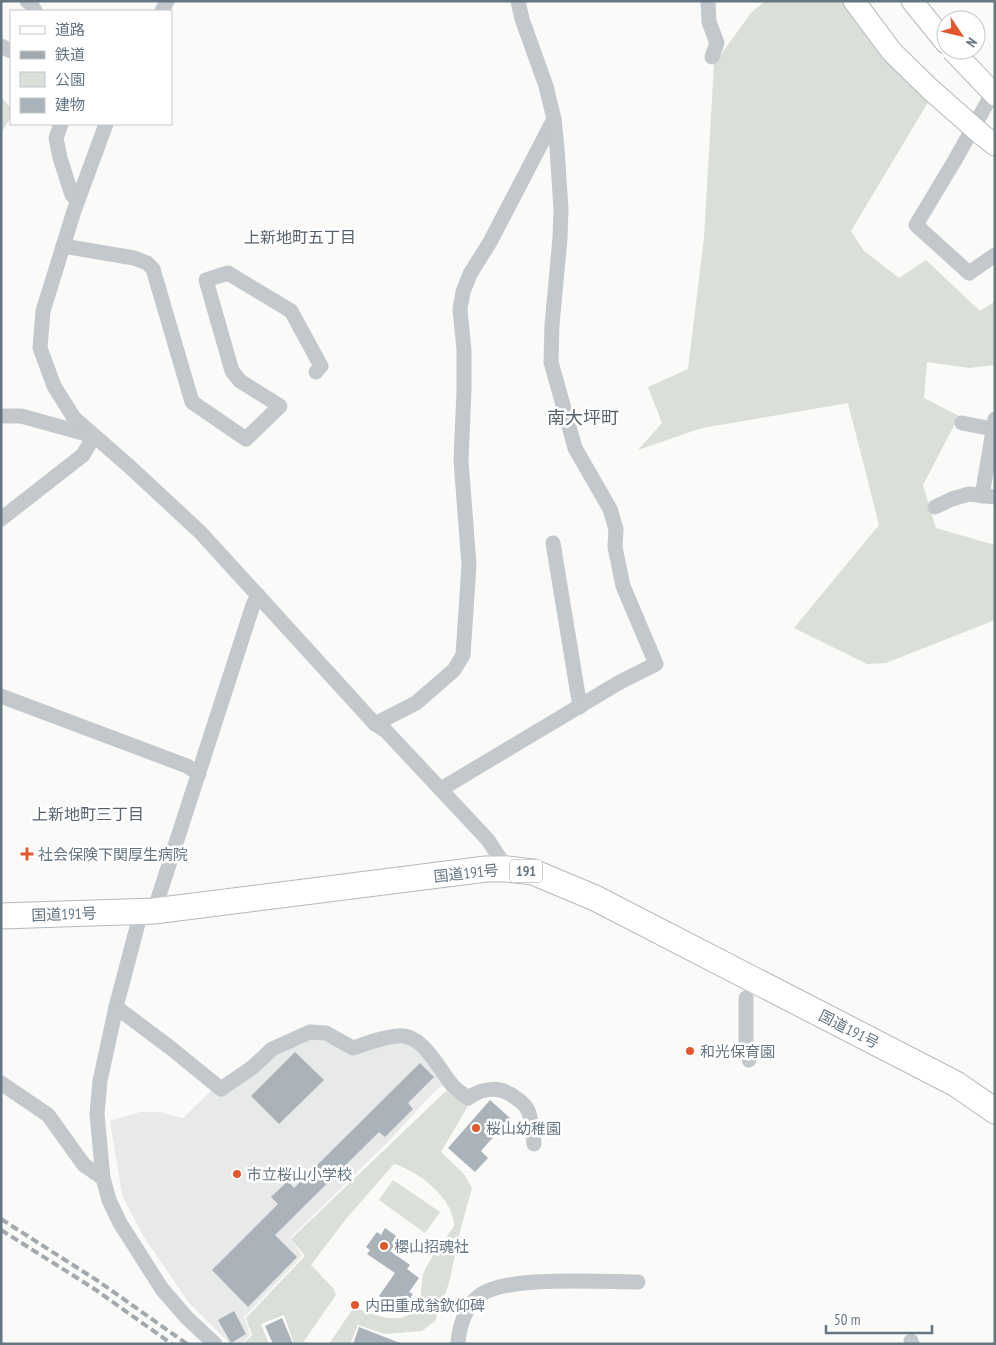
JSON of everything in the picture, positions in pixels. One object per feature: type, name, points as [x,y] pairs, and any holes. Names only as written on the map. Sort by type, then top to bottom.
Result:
[{"type":"highway","name":"国道191号","points":[[1,916],[148,912],[486,869],[533,872],[595,898],[956,1084],[995,1111]]},
{"type":"main road","points":[[854,1],[892,52],[931,90],[988,140]]},
{"type":"main road","points":[[916,7],[936,31]]},
{"type":"main road","points":[[960,60],[995,95]]},
{"type":"street","points":[[441,790],[620,682],[656,664],[623,586],[615,547],[616,529],[610,509],[575,448],[551,362],[552,325],[560,238],[561,209],[558,162],[554,119],[546,86],[522,19],[518,1]]},
{"type":"street","points":[[708,1],[709,22],[717,44],[712,57]]},
{"type":"street","points":[[995,89],[959,154],[916,225],[969,272],[995,255]]},
{"type":"street","points":[[376,724],[416,703],[454,670],[463,655],[469,565],[461,460],[464,350],[460,309],[463,292],[470,274],[490,242],[554,119]]},
{"type":"street","points":[[61,125],[56,138],[60,158],[72,195],[78,200]]},
{"type":"street","points":[[106,125],[78,200],[43,311],[40,348],[60,397],[74,418],[200,532],[376,724],[386,731],[488,840],[507,869]]},
{"type":"street","points":[[63,246],[134,258],[147,263],[154,269],[192,402],[246,439],[280,406],[240,381],[232,371],[206,280],[228,273],[292,311],[321,366],[316,372]]},
{"type":"street","points":[[1,416],[21,416],[94,436]]},
{"type":"street","points":[[935,507],[969,494],[988,497],[994,424],[962,423]]},
{"type":"street","points":[[1,519],[83,455],[94,436]]},
{"type":"street","points":[[553,543],[580,707]]},
{"type":"street","points":[[215,1344],[187,1318],[162,1289],[120,1223],[109,1200],[103,1178],[96,1114],[100,1081],[116,1007],[148,912],[199,774],[253,605],[258,595]]},
{"type":"street","points":[[1,696],[187,766],[199,774]]},
{"type":"street","points":[[746,998],[746,1044],[749,1060]]},
{"type":"street","points":[[116,1007],[222,1089],[253,1067],[272,1049],[310,1032],[326,1033],[353,1048],[400,1035],[411,1038],[429,1053],[454,1087],[468,1098],[476,1093],[495,1089],[509,1092],[518,1099],[529,1112],[534,1144]]},
{"type":"street","points":[[1,1083],[48,1115],[84,1165],[103,1178]]},
{"type":"street","points":[[458,1344],[461,1327],[470,1306],[480,1295],[497,1286],[530,1282],[638,1282]]},
{"type":"shaded area","name":"市立桜山小学校","points":[[319,1037],[377,1044],[410,1043],[425,1058],[442,1085],[389,1141],[290,1238],[302,1256],[244,1317],[250,1334],[242,1344],[230,1344],[189,1303],[142,1234],[122,1195],[110,1121],[140,1112],[160,1112],[183,1118],[212,1090],[223,1096],[272,1055]]},
{"type":"green space","points":[[765,1],[846,1],[930,99],[851,231],[864,251],[899,278],[926,260],[980,311],[995,301],[995,365],[969,368],[927,362],[924,398],[959,416],[923,485],[936,528],[995,545],[995,620],[886,663],[867,664],[794,628],[879,525],[848,403],[702,428],[638,450],[662,423],[648,387],[688,369],[704,238],[714,64],[751,13]]},
{"type":"green space","points":[[1,97],[10,107],[10,119],[1,133]]},
{"type":"green space","points":[[446,1091],[468,1106],[441,1152],[464,1174],[472,1188],[460,1231],[449,1283],[435,1321],[422,1331],[385,1334],[358,1325],[350,1344],[329,1344],[354,1307],[387,1318],[404,1317],[411,1313],[419,1302],[424,1272],[454,1226],[448,1205],[433,1187],[424,1179],[394,1164],[346,1219],[311,1265],[333,1288],[336,1295],[302,1344],[294,1344],[284,1315],[261,1324],[269,1344],[243,1344],[252,1335],[246,1318],[305,1256],[291,1239]]},
{"type":"green space","points":[[393,1180],[440,1212],[425,1233],[379,1200]]},
{"type":"building","points":[[295,1052],[324,1080],[279,1124],[251,1096]]},
{"type":"building","points":[[420,1063],[434,1077],[408,1103],[413,1109],[385,1137],[379,1132],[275,1235],[297,1257],[248,1307],[212,1270],[278,1204],[271,1197],[288,1181],[294,1188]]},
{"type":"building","points":[[490,1100],[510,1118],[481,1151],[488,1158],[475,1172],[448,1148]]},
{"type":"building","points":[[385,1228],[396,1236],[392,1243],[395,1245],[390,1251],[410,1265],[407,1269],[419,1278],[409,1292],[413,1294],[405,1305],[402,1302],[397,1309],[379,1296],[395,1273],[367,1254],[370,1250],[366,1247],[377,1232],[381,1235]]},
{"type":"building","points":[[234,1311],[246,1334],[231,1343],[218,1320]]},
{"type":"building","points":[[282,1318],[293,1344],[273,1344],[265,1326]]},
{"type":"building","points":[[359,1327],[400,1343],[400,1344],[353,1344]]},
{"type":"railway","points":[[1,1219],[98,1281],[187,1344]]},
{"type":"railway","points":[[1,1230],[93,1288],[172,1344]]},
{"type":"place","name":"社会保険下関厚生病院","points":[[27,854]]},
{"type":"place","name":"和光保育園","points":[[690,1051]]},
{"type":"place","name":"桜山幼稚園","points":[[476,1128]]},
{"type":"place","name":"市立桜山小学校","points":[[237,1174]]},
{"type":"place","name":"櫻山招魂社","points":[[384,1246]]},
{"type":"place","name":"内田重成翁欽仰碑","points":[[355,1305]]},
{"type":"district","name":"上新地町五丁目","points":[[300,237]]},
{"type":"district","name":"南大坪町","points":[[583,417]]},
{"type":"district","name":"上新地町三丁目","points":[[88,814]]}]
